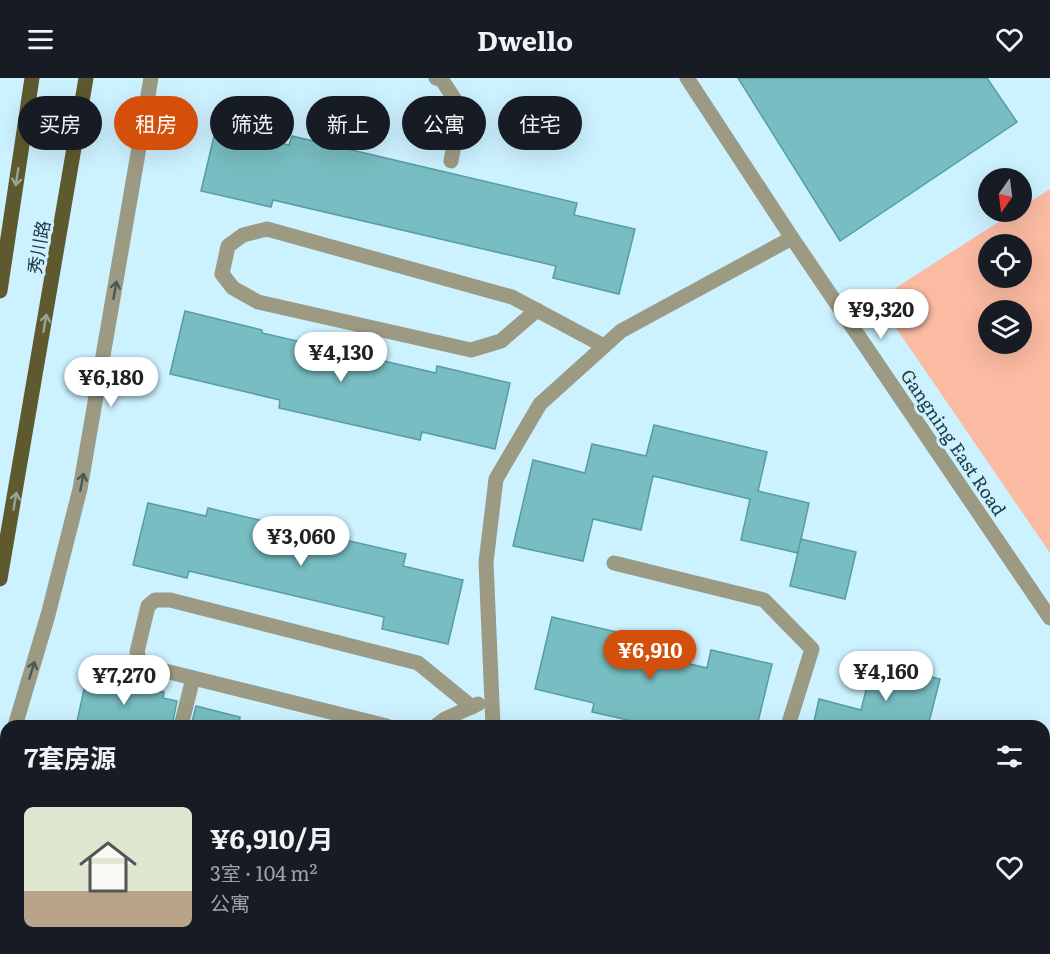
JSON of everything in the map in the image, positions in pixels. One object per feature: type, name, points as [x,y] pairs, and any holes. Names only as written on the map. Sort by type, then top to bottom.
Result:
[{"type":"main road","name":"秀川路","points":[[0,291],[32,78]]},
{"type":"main road","name":"秀川路","points":[[0,579],[29,422],[86,78]]},
{"type":"street","points":[[17,720],[48,615],[80,489],[151,78]]},
{"type":"street","points":[[436,78],[442,80],[461,109],[451,161]]},
{"type":"street","name":"Gangning East Road","points":[[687,78],[792,238],[1050,618]]},
{"type":"street","points":[[537,310],[501,341],[471,350],[258,302],[234,288],[222,274],[228,246],[243,235],[267,229],[502,294],[537,310],[604,346]]},
{"type":"street","points":[[493,720],[486,562],[496,479],[540,404],[621,331],[792,238]]},
{"type":"street","points":[[615,563],[764,600],[812,649],[790,720]]},
{"type":"street","points":[[363,720],[141,664],[137,652],[148,606],[155,600],[170,600],[418,663],[472,707]]},
{"type":"street","points":[[182,720],[193,678]]},
{"type":"street","points":[[444,720],[492,698]]},
{"type":"shaded area","points":[[1050,189],[1050,553],[877,300],[978,235],[978,288],[1032,288],[1032,234],[980,234],[998,222],[1032,222],[1032,201]]},
{"type":"building","points":[[738,78],[987,78],[1017,122],[840,241]]},
{"type":"building","points":[[294,136],[306,139],[306,150],[352,150],[577,203],[574,215],[635,229],[619,294],[553,278],[556,266],[273,200],[271,207],[201,191],[211,150],[294,150]]},
{"type":"building","points":[[185,311],[262,330],[262,333],[436,373],[437,366],[510,383],[495,449],[422,432],[420,440],[279,408],[280,400],[170,374]]},
{"type":"building","points":[[654,425],[767,452],[758,491],[809,503],[798,553],[741,540],[750,499],[653,476],[641,530],[593,519],[583,561],[513,546],[533,460],[585,473],[592,444],[646,456]]},
{"type":"building","points":[[148,503],[206,516],[208,508],[406,554],[403,566],[463,580],[448,644],[382,629],[384,617],[189,571],[187,578],[133,565]]},
{"type":"building","points":[[801,539],[856,552],[845,599],[790,586]]},
{"type":"building","points":[[552,617],[621,633],[618,647],[707,668],[711,650],[772,664],[758,720],[627,720],[592,712],[594,703],[535,689]]},
{"type":"building","points":[[873,663],[940,679],[930,720],[814,720],[819,699],[861,710]]},
{"type":"building","points":[[87,676],[164,692],[163,698],[177,701],[173,720],[77,720]]},
{"type":"building","points":[[196,706],[240,717],[240,720],[192,720]]}]
